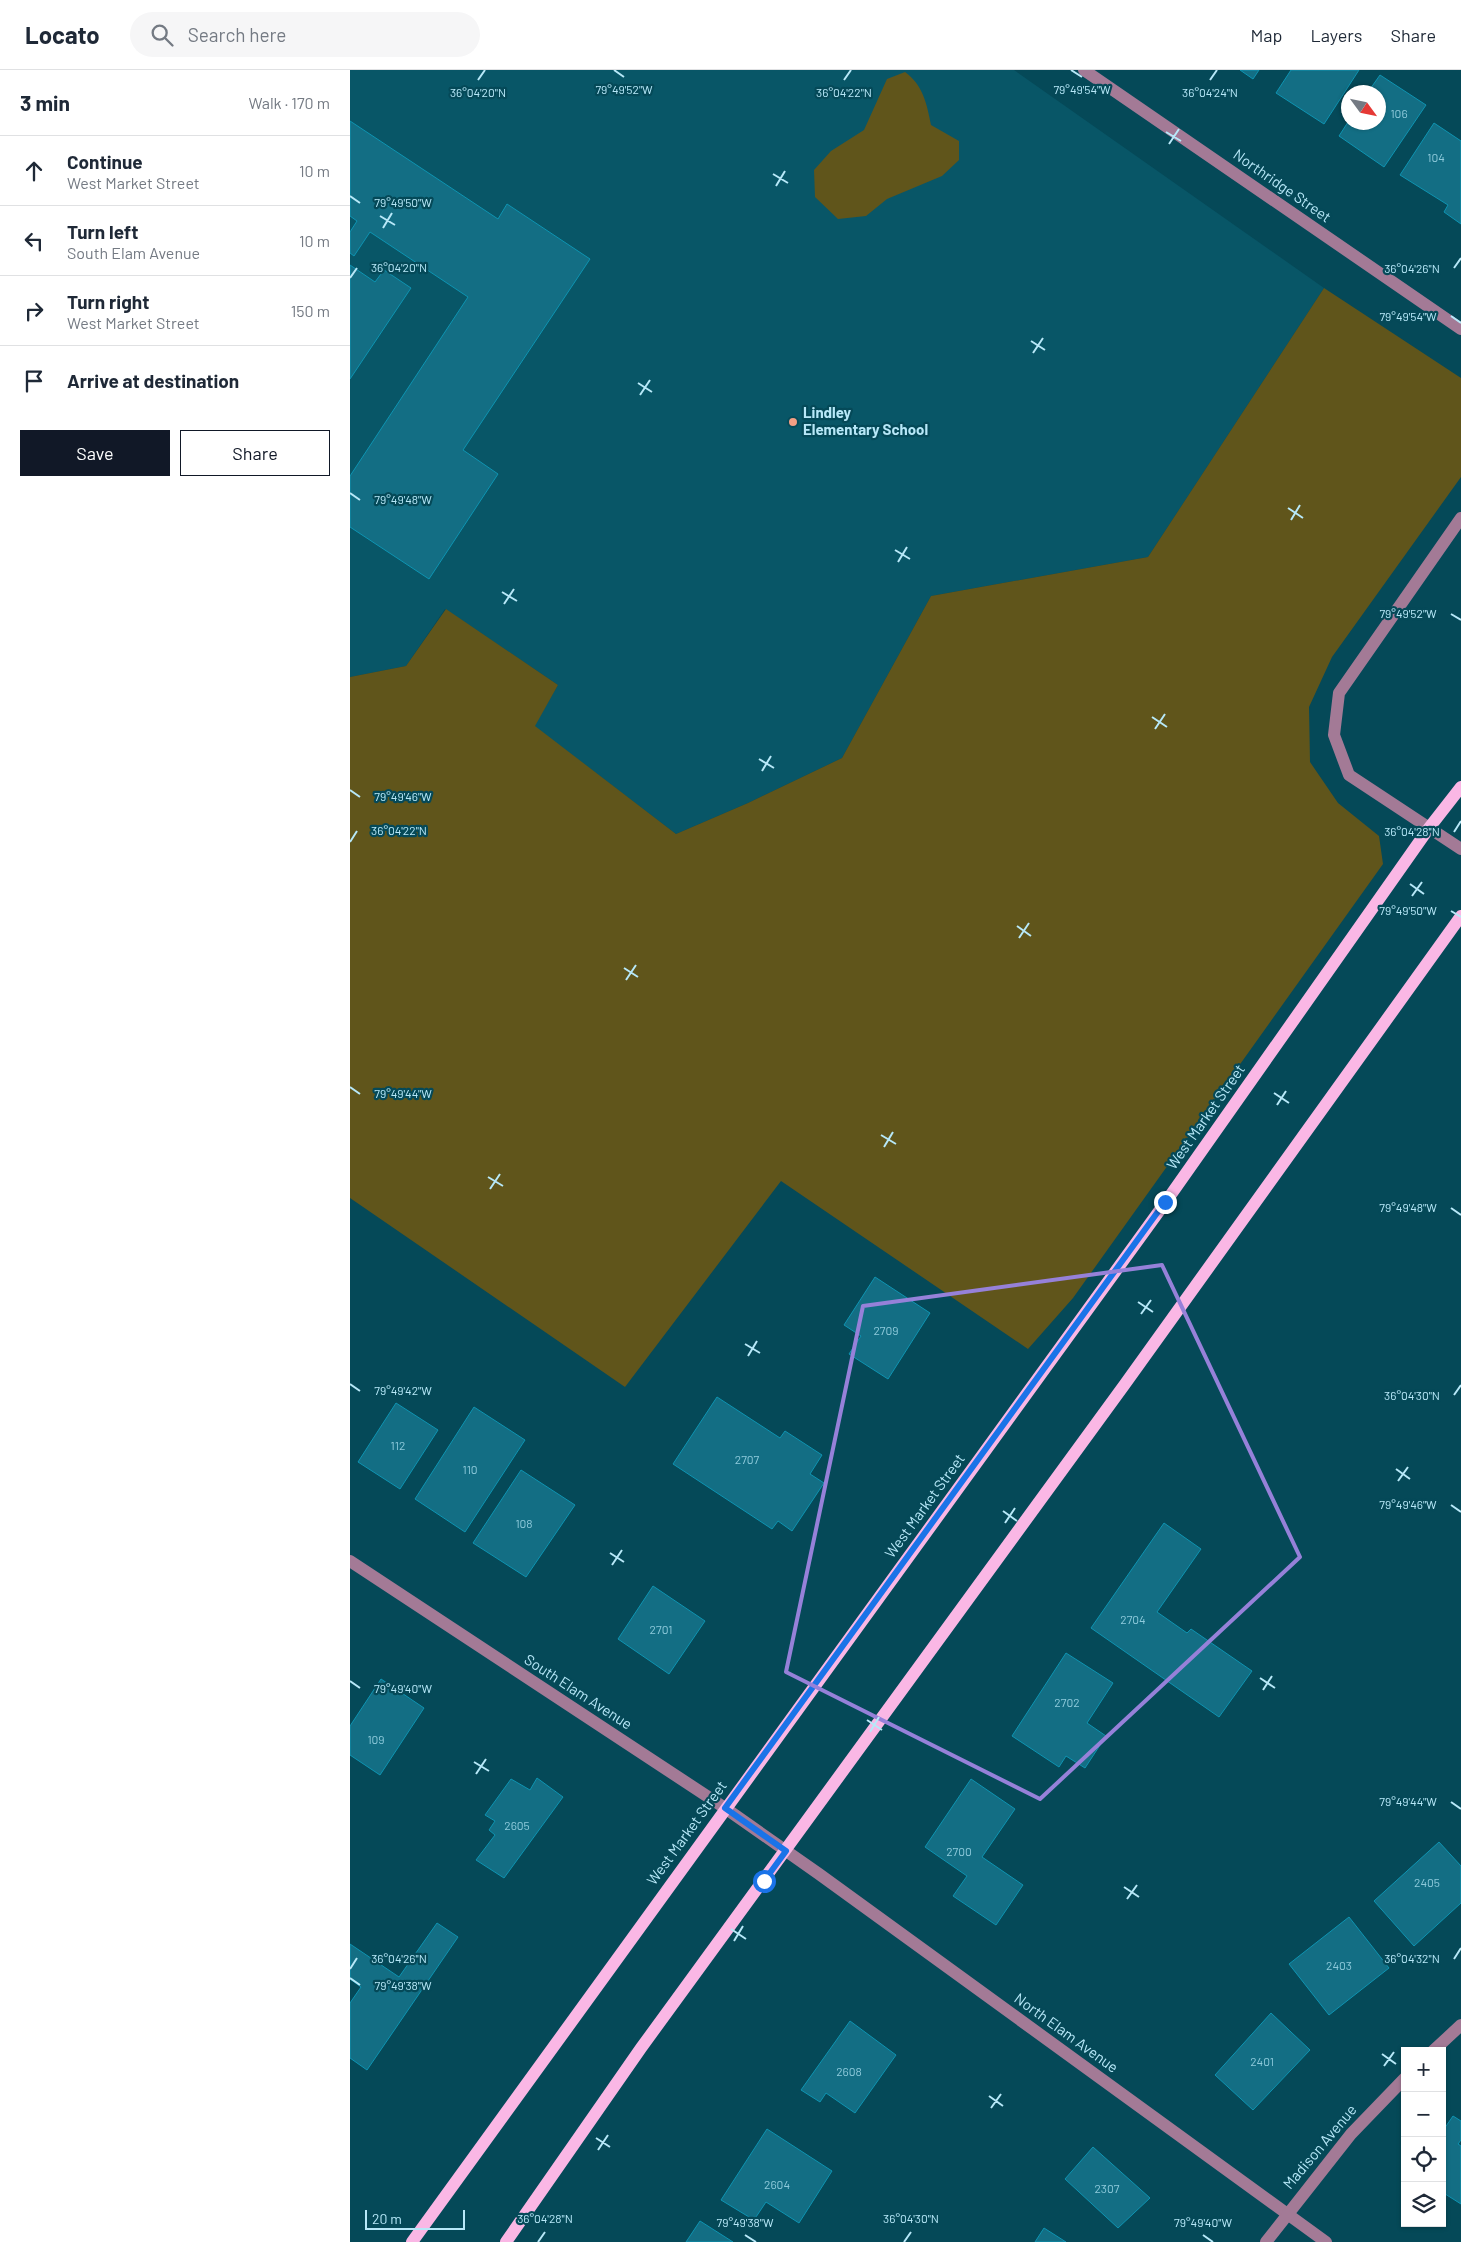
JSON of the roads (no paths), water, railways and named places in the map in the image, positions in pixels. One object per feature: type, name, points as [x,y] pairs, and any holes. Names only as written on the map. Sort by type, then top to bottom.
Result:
[{"type":"main road","name":"West Market Street","points":[[412,2242],[1165,1202],[1429,828],[1461,787]]},
{"type":"main road","points":[[506,2242],[641,2048],[786,1851],[1461,916]]},
{"type":"street","name":"Northridge Street","points":[[1084,70],[1461,329]]},
{"type":"street","points":[[1461,518],[1339,694],[1334,735],[1349,775],[1461,849]]},
{"type":"street","name":"South Elam Avenue","points":[[350,1561],[725,1808],[786,1851]]},
{"type":"street","name":"North Elam Avenue","points":[[786,1851],[1326,2242]]},
{"type":"street","points":[[1437,2047],[1461,2025]]},
{"type":"street","name":"Madison Avenue","points":[[1266,2242],[1350,2134],[1401,2082]]},
{"type":"place","name":"Lindley Elementary School","points":[[793,422]]}]
